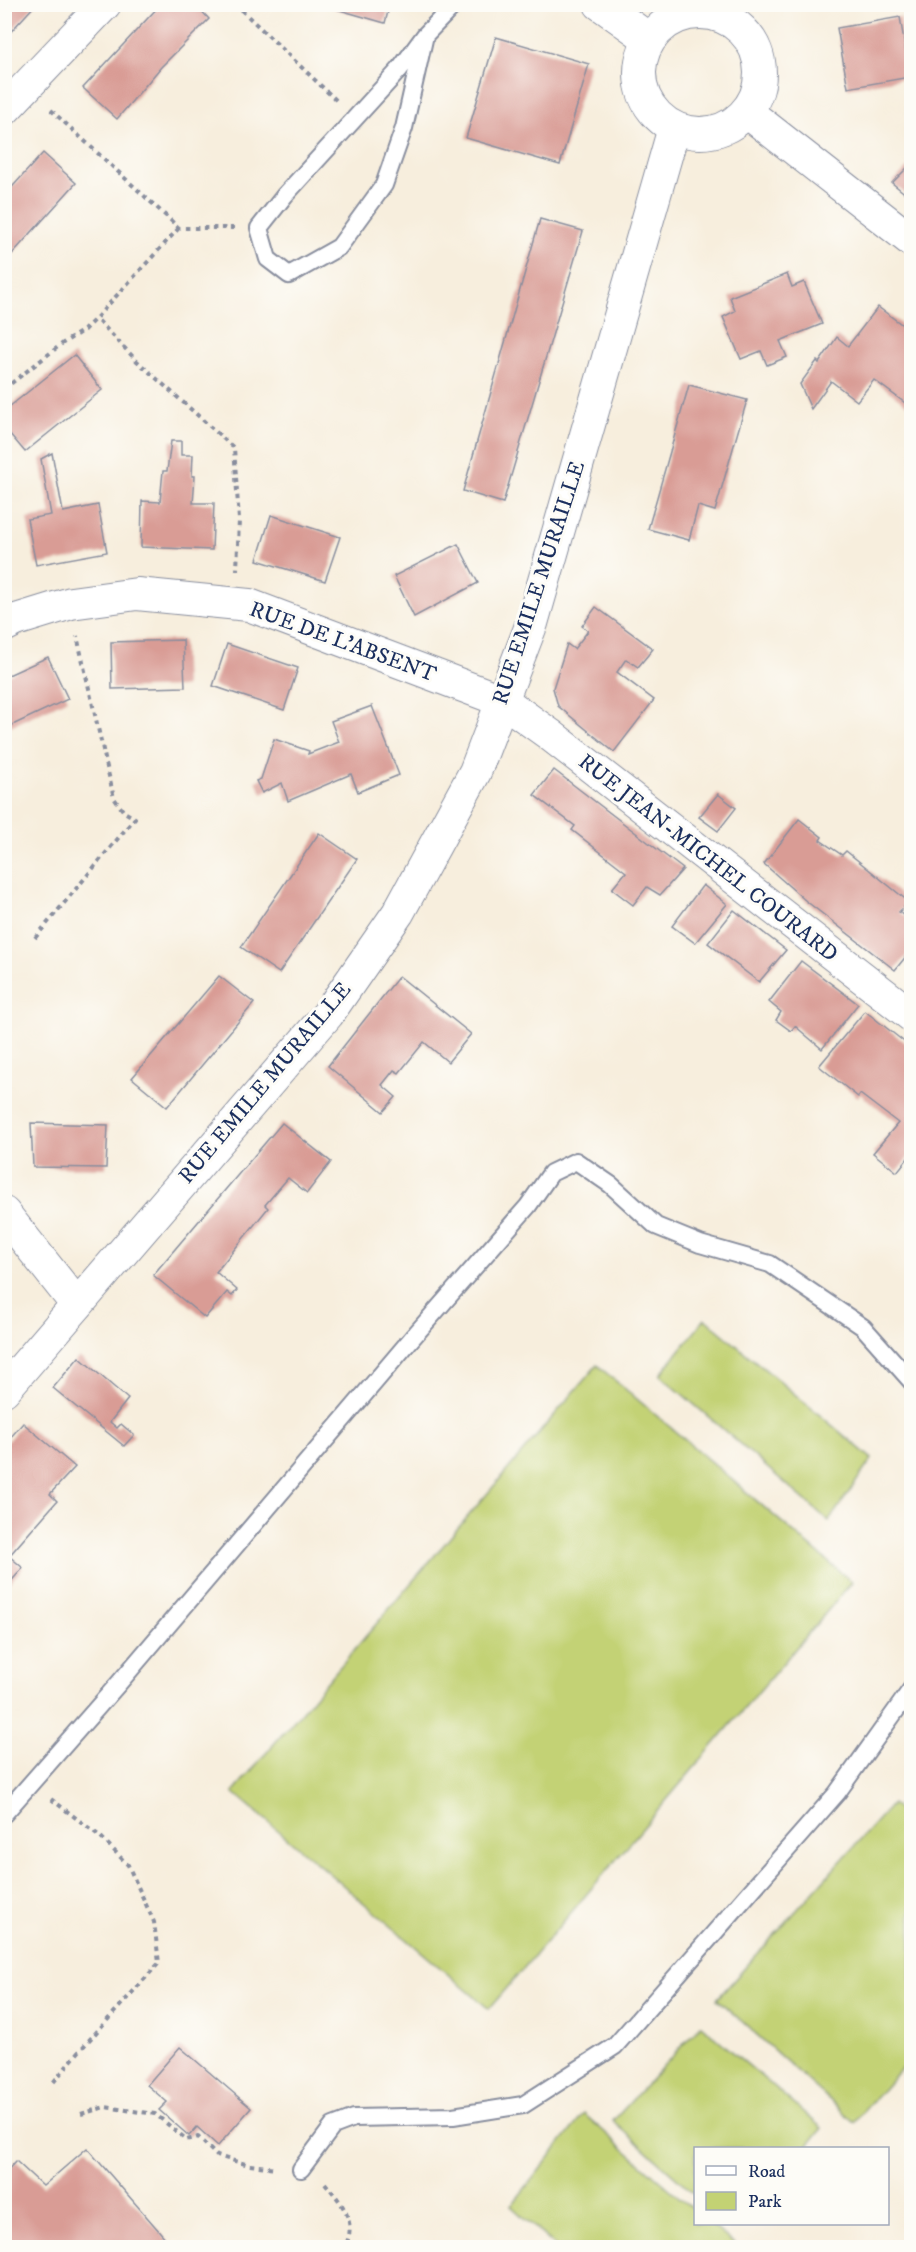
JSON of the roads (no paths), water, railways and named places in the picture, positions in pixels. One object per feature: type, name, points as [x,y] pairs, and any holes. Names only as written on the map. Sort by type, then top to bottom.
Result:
[{"type":"street","points":[[4,110],[105,4]]},
{"type":"street","points":[[600,4],[649,39]]},
{"type":"street","points":[[730,12],[756,50],[760,71],[757,93],[747,112],[732,124],[713,132],[693,133],[674,128],[657,116],[646,100],[640,80],[641,60],[649,39],[674,18],[692,14],[730,12]]},
{"type":"street","points":[[747,112],[912,241]]},
{"type":"street","name":"RUE EMILE MURAILLE","points":[[4,1390],[328,1014],[398,913],[475,772],[531,623],[674,128]]},
{"type":"street","name":"RUE DE L'ABSENT","points":[[4,626],[71,603],[137,594],[249,605],[503,701]]},
{"type":"street","name":"RUE JEAN-MICHEL COURARD","points":[[503,701],[549,734],[912,1016]]},
{"type":"street","points":[[4,1213],[77,1305]]},
{"type":"lane","points":[[425,35],[404,128],[384,185],[339,247],[289,275],[268,259],[259,228],[285,195],[400,69],[425,35],[455,4]]},
{"type":"lane","points":[[4,1814],[528,1206],[551,1173],[576,1161],[611,1185],[656,1226],[700,1244],[771,1264],[863,1327],[912,1382]]},
{"type":"lane","points":[[301,2169],[333,2126],[354,2118],[453,2116],[522,2105],[615,2046],[837,1793],[912,1688]]}]
